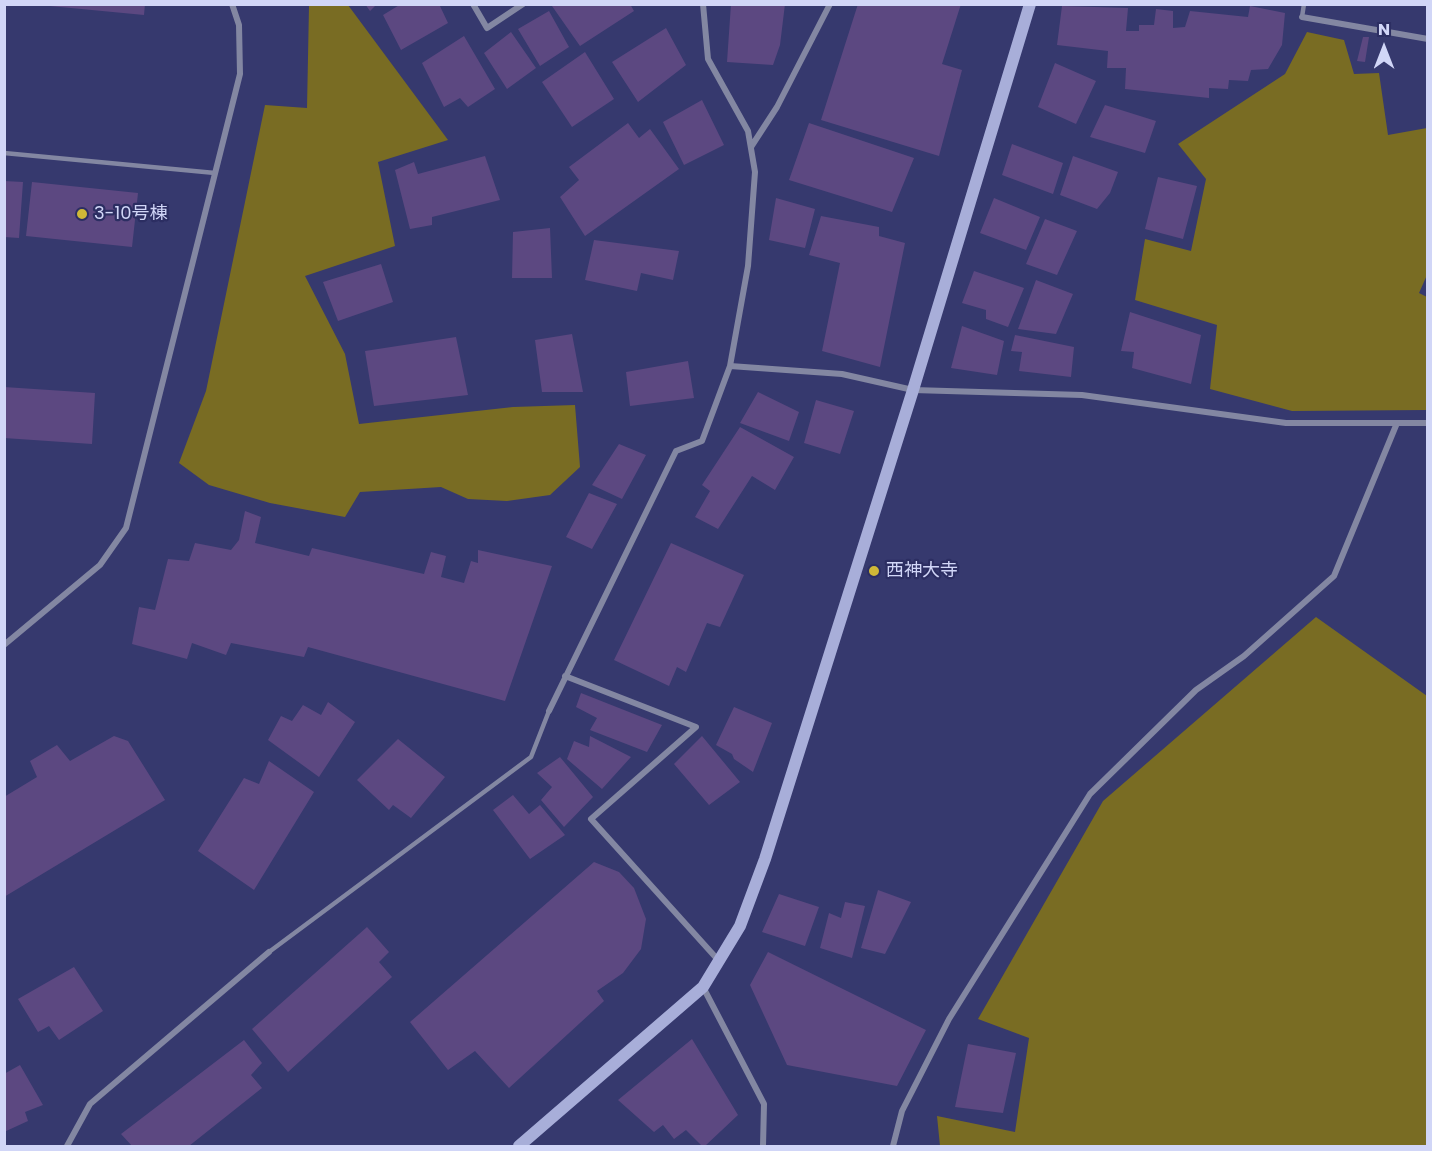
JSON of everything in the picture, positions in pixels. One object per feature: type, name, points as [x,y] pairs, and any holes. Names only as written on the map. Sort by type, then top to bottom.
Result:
[{"type":"street","points":[[4,645],[100,565],[126,528],[240,74],[239,25],[232,4]]},
{"type":"street","points":[[473,4],[487,28],[523,4]]},
{"type":"street","points":[[549,711],[676,451],[702,441],[730,366],[748,266],[755,172],[748,131],[708,59],[703,4]]},
{"type":"street","points":[[751,148],[777,107],[830,4]]},
{"type":"street","points":[[519,1146],[703,987],[740,926],[765,859],[913,390],[1030,4]]},
{"type":"street","points":[[1302,17],[1428,39]]},
{"type":"street","points":[[730,366],[842,374],[913,390],[1082,395],[1286,423],[1428,423]]},
{"type":"street","points":[[893,1146],[902,1112],[949,1019],[1090,794],[1196,690],[1244,656],[1334,576],[1397,423]]},
{"type":"street","points":[[565,676],[696,727],[591,819],[719,961]]},
{"type":"street","points":[[67,1146],[90,1104],[269,952]]},
{"type":"street","points":[[703,987],[764,1104],[763,1146]]},
{"type":"lane","points":[[1302,17],[1304,4]]},
{"type":"lane","points":[[4,153],[215,173]]},
{"type":"lane","points":[[269,952],[531,757],[549,711]]},
{"type":"shaded area","points":[[312,4],[348,5],[448,140],[378,162],[395,246],[305,276],[345,354],[359,424],[513,407],[575,405],[580,467],[550,495],[507,501],[468,499],[441,487],[360,492],[345,517],[270,503],[209,485],[179,463],[206,391],[265,105],[307,108],[309,6]]},
{"type":"shaded area","points":[[1307,32],[1344,40],[1354,74],[1379,73],[1388,135],[1427,128],[1427,275],[1419,293],[1427,297],[1427,410],[1292,411],[1210,389],[1217,325],[1135,300],[1145,239],[1191,251],[1206,179],[1178,144],[1285,74]]},
{"type":"shaded area","points":[[1316,617],[1427,696],[1427,1146],[940,1146],[937,1116],[1015,1132],[1029,1038],[978,1019],[1103,801]]},
{"type":"building","points":[[50,4],[145,4],[144,15],[50,6]]},
{"type":"building","points":[[365,4],[377,4],[370,11]]},
{"type":"building","points":[[401,4],[439,4],[448,23],[401,50],[383,15]]},
{"type":"building","points":[[554,4],[630,4],[634,11],[580,46],[552,6]]},
{"type":"building","points":[[731,4],[785,4],[780,45],[773,65],[727,62]]},
{"type":"building","points":[[858,4],[961,4],[942,64],[962,70],[939,156],[821,120]]},
{"type":"building","points":[[1062,6],[1128,8],[1126,31],[1139,31],[1139,25],[1154,25],[1156,9],[1173,11],[1173,28],[1185,27],[1190,11],[1248,17],[1250,6],[1285,13],[1282,45],[1268,69],[1251,70],[1248,81],[1229,80],[1228,89],[1209,88],[1209,98],[1125,89],[1126,68],[1107,68],[1108,51],[1057,45]]},
{"type":"building","points":[[549,11],[569,47],[540,66],[518,29]]},
{"type":"building","points":[[666,28],[686,65],[638,102],[612,62]]},
{"type":"building","points":[[511,32],[536,68],[507,89],[484,53]]},
{"type":"building","points":[[464,36],[495,89],[468,107],[460,98],[444,107],[422,63]]},
{"type":"building","points":[[1363,37],[1369,37],[1365,62],[1357,61]]},
{"type":"building","points":[[585,52],[614,99],[572,127],[542,82]]},
{"type":"building","points":[[1055,63],[1096,81],[1076,124],[1038,107]]},
{"type":"building","points":[[702,100],[724,145],[684,165],[663,122]]},
{"type":"building","points":[[1105,105],[1156,121],[1145,153],[1090,137]]},
{"type":"building","points":[[628,123],[639,138],[650,129],[679,169],[585,236],[560,197],[579,180],[569,167]]},
{"type":"building","points":[[809,123],[914,158],[892,212],[789,180]]},
{"type":"building","points":[[1012,144],[1063,163],[1053,194],[1002,175]]},
{"type":"building","points":[[485,156],[500,200],[432,217],[432,225],[410,229],[395,170],[414,162],[418,174]]},
{"type":"building","points":[[1073,156],[1118,172],[1110,193],[1097,209],[1060,195]]},
{"type":"building","points":[[1158,177],[1197,186],[1183,239],[1145,229]]},
{"type":"building","points":[[4,181],[23,182],[19,238],[4,237]]},
{"type":"building","name":"3-10号棟","points":[[32,182],[138,193],[132,247],[26,236]]},
{"type":"building","points":[[776,198],[815,209],[805,248],[769,240]]},
{"type":"building","points":[[994,198],[1040,217],[1026,250],[980,233]]},
{"type":"building","points":[[821,216],[879,227],[879,236],[905,243],[880,367],[822,351],[840,263],[809,255]]},
{"type":"building","points":[[1045,219],[1077,231],[1057,275],[1026,264]]},
{"type":"building","points":[[550,228],[552,278],[512,278],[513,232]]},
{"type":"building","points":[[594,240],[679,251],[673,280],[641,273],[637,291],[585,280]]},
{"type":"building","points":[[381,264],[393,302],[338,321],[323,282]]},
{"type":"building","points":[[974,271],[1024,288],[1008,327],[986,319],[986,310],[962,303]]},
{"type":"building","points":[[1036,280],[1073,294],[1056,334],[1018,329]]},
{"type":"building","points":[[1130,312],[1201,335],[1191,384],[1132,368],[1134,352],[1121,351]]},
{"type":"building","points":[[962,326],[1004,341],[997,375],[951,368]]},
{"type":"building","points":[[572,334],[583,392],[542,392],[535,340]]},
{"type":"building","points":[[1015,335],[1074,347],[1071,377],[1019,371],[1022,352],[1011,351]]},
{"type":"building","points":[[456,337],[468,395],[374,406],[365,351]]},
{"type":"building","points":[[688,361],[694,398],[630,406],[626,372]]},
{"type":"building","points":[[4,387],[95,393],[92,444],[4,438]]},
{"type":"building","points":[[758,392],[799,412],[789,441],[740,423]]},
{"type":"building","points":[[816,400],[854,411],[840,454],[804,443]]},
{"type":"building","points":[[740,427],[794,457],[775,490],[752,476],[718,529],[695,517],[710,491],[702,485]]},
{"type":"building","points":[[619,444],[646,455],[622,499],[592,485]]},
{"type":"building","points":[[589,493],[617,504],[592,549],[566,537]]},
{"type":"building","points":[[245,511],[261,517],[255,543],[309,556],[312,548],[424,574],[431,552],[446,556],[441,577],[464,583],[471,561],[478,563],[478,550],[552,566],[505,701],[308,647],[304,657],[231,643],[226,655],[192,643],[187,659],[132,644],[139,607],[155,610],[168,559],[189,561],[195,543],[231,550],[239,540]]},
{"type":"building","points":[[671,543],[744,575],[720,627],[707,623],[686,672],[677,667],[669,686],[614,660]]},
{"type":"building","points":[[581,693],[662,725],[647,752],[590,730],[597,718],[576,707]]},
{"type":"building","points":[[328,702],[355,722],[319,777],[268,740],[281,716],[292,721],[303,705],[321,715]]},
{"type":"building","points":[[734,707],[772,723],[753,772],[734,759],[732,754],[716,745]]},
{"type":"building","points":[[114,736],[128,741],[165,800],[4,897],[4,797],[37,777],[30,761],[57,745],[70,761]]},
{"type":"building","points":[[590,736],[631,757],[602,789],[567,759],[574,741],[589,747]]},
{"type":"building","points":[[702,736],[740,782],[709,805],[674,764]]},
{"type":"building","points":[[398,739],[445,777],[411,818],[393,805],[389,810],[357,780]]},
{"type":"building","points":[[560,757],[593,797],[564,827],[541,800],[552,787],[537,773]]},
{"type":"building","points":[[269,761],[314,792],[254,890],[198,851],[244,778],[259,784]]},
{"type":"building","points":[[513,795],[529,814],[540,805],[565,835],[530,859],[493,810]]},
{"type":"building","points":[[594,862],[619,872],[634,888],[646,919],[641,949],[623,973],[597,991],[604,1001],[509,1088],[475,1051],[448,1070],[410,1022]]},
{"type":"building","points":[[878,890],[911,902],[885,954],[861,948]]},
{"type":"building","points":[[779,894],[819,907],[805,946],[762,932]]},
{"type":"building","points":[[845,902],[865,906],[852,958],[820,948],[829,913],[841,918]]},
{"type":"building","points":[[367,927],[389,952],[379,962],[392,977],[288,1072],[252,1029]]},
{"type":"building","points":[[768,952],[926,1030],[897,1086],[787,1065],[750,985]]},
{"type":"building","points":[[74,967],[103,1011],[59,1040],[49,1026],[38,1032],[18,999]]},
{"type":"building","points":[[692,1039],[738,1115],[705,1146],[702,1146],[686,1130],[674,1139],[663,1125],[654,1132],[618,1100]]},
{"type":"building","points":[[244,1040],[262,1063],[251,1075],[262,1088],[189,1146],[132,1146],[121,1134]]},
{"type":"building","points":[[968,1044],[1016,1053],[1003,1113],[955,1107]]},
{"type":"building","points":[[20,1065],[43,1105],[25,1112],[28,1121],[4,1132],[4,1074]]},
{"type":"place","name":"3-10号棟","points":[[82,214]]},
{"type":"place","name":"西神大寺","points":[[874,571]]}]
